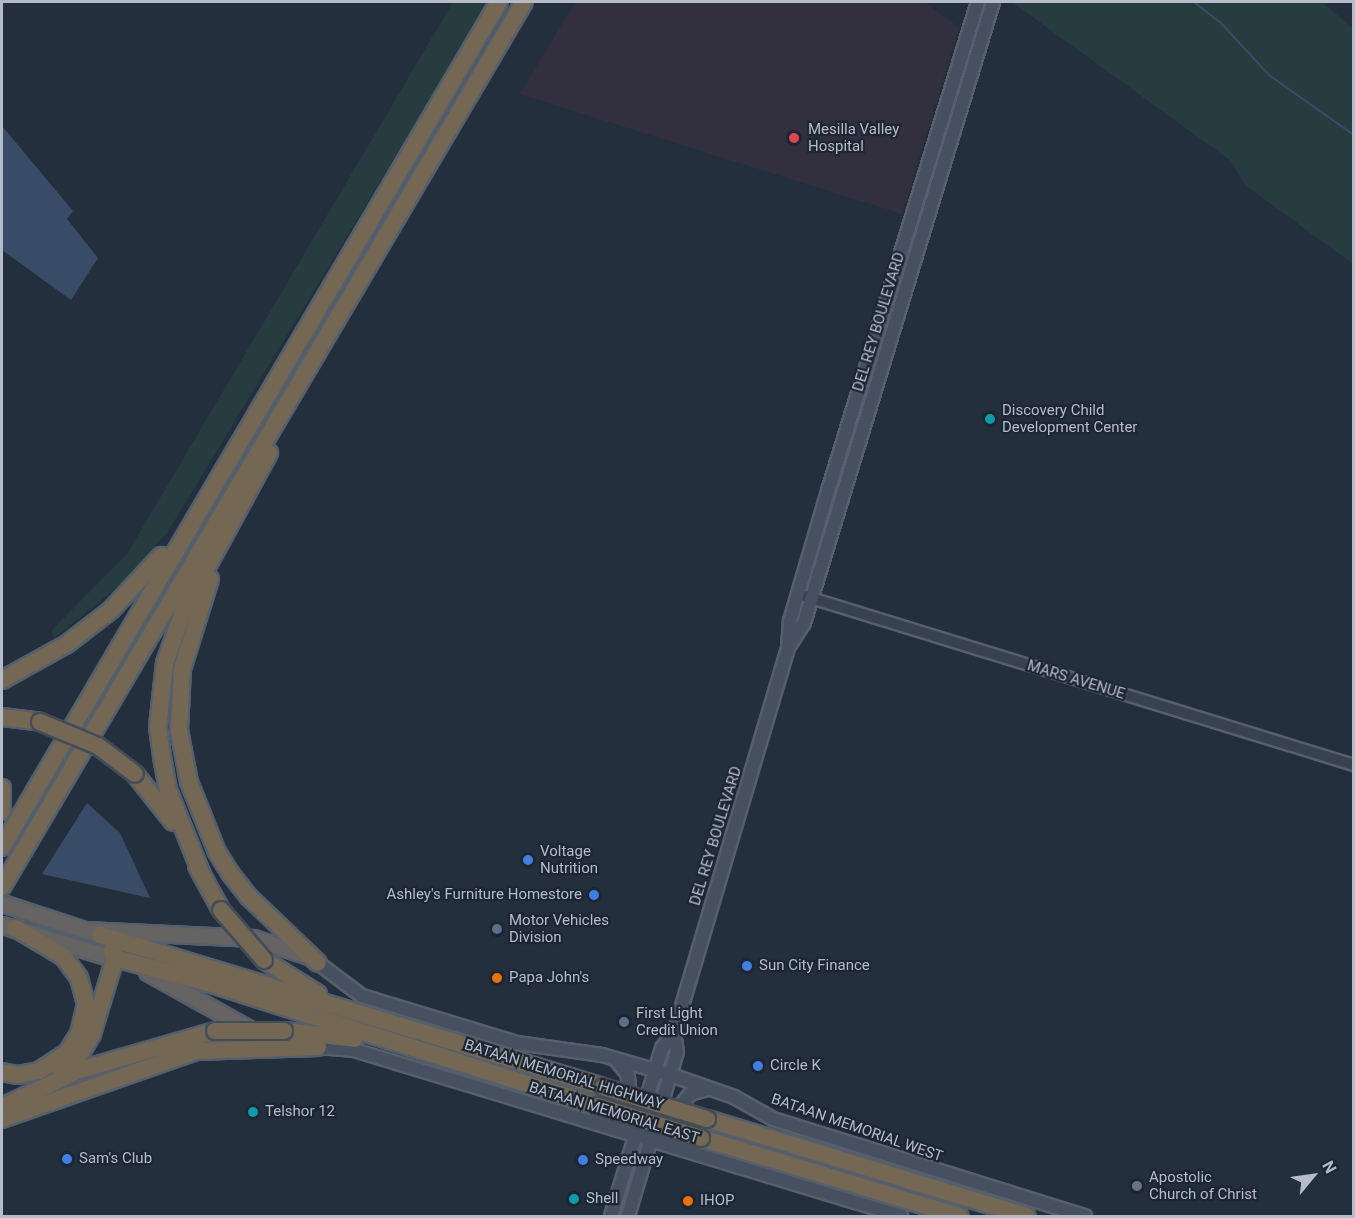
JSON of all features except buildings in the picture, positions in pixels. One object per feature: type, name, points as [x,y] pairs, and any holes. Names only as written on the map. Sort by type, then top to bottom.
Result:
[{"type":"highway","points":[[2,847],[499,2]]},
{"type":"highway","points":[[2,887],[524,2]]},
{"type":"highway","points":[[202,875],[168,790],[158,727],[159,699],[174,632],[236,516],[321,344]]},
{"type":"highway","points":[[2,680],[67,644],[111,610],[152,569],[228,463]]},
{"type":"highway","points":[[236,516],[207,586],[182,669],[181,751],[204,818],[230,873],[249,897],[318,963]]},
{"type":"highway","points":[[2,717],[40,722],[98,746],[135,774],[161,803],[220,910],[264,960],[336,1007]]},
{"type":"highway","points":[[2,788],[2,811]]},
{"type":"highway","points":[[2,903],[92,933],[254,938],[300,952],[318,963]]},
{"type":"highway","points":[[8,926],[115,958],[162,978],[269,1040],[318,1047]]},
{"type":"highway","points":[[2,1072],[18,1075],[53,1064],[67,1053],[80,1034],[85,1011],[83,989],[73,967],[58,954],[8,926]]},
{"type":"highway","points":[[92,933],[115,958]]},
{"type":"highway","name":"BATAAN MEMORIAL HIGHWAY","points":[[92,933],[1027,1216]]},
{"type":"highway","points":[[40,1087],[84,1050],[98,1018],[115,958]]},
{"type":"highway","name":"BATAAN MEMORIAL HIGHWAY","points":[[115,958],[215,985],[429,1054],[959,1216]]},
{"type":"highway","points":[[2,1107],[40,1087],[120,1056],[215,1030],[284,1030],[341,1036],[418,1056],[429,1054]]},
{"type":"highway","points":[[2,1119],[196,1052],[223,1047],[318,1047]]},
{"type":"main road","name":"DEL REY BOULEVARD","points":[[611,1216],[637,1136],[655,1070],[664,1044],[674,1033],[788,647],[798,594],[978,2]]},
{"type":"main road","name":"DEL REY BOULEVARD","points":[[788,647],[804,624],[993,2]]},
{"type":"main road","points":[[887,348],[885,334],[897,296],[891,284],[910,272],[905,264],[909,247],[906,237]]},
{"type":"main road","points":[[862,380],[876,384]]},
{"type":"main road","points":[[855,402],[869,406]]},
{"type":"main road","name":"BATAAN MEMORIAL WEST","points":[[318,963],[362,996],[517,1043],[615,1059],[671,1074],[734,1097],[773,1119],[1085,1216]]},
{"type":"main road","name":"DEL REY BOULEVARD","points":[[628,1216],[678,1047],[674,1033]]},
{"type":"main road","name":"BATAAN MEMORIAL EAST","points":[[318,1047],[354,1050],[900,1216]]},
{"type":"main road","points":[[601,1125],[620,1116],[628,1088],[627,1073],[615,1059]]},
{"type":"main road","points":[[685,1150],[677,1139],[676,1127],[682,1104],[690,1094],[708,1089]]},
{"type":"street","name":"MARS AVENUE","points":[[798,594],[1353,765]]},
{"type":"shaded area","name":"Mesilla Valley Hospital","points":[[575,2],[924,2],[959,27],[902,214],[520,94]]},
{"type":"green space","points":[[453,2],[489,2],[167,533],[118,587],[54,638],[52,630],[127,554]]},
{"type":"green space","points":[[1012,2],[1322,2],[1353,29],[1353,264],[1245,185],[1231,161]]},
{"type":"water","points":[[2,126],[73,211],[67,219],[98,258],[71,300],[2,250]]},
{"type":"water","points":[[87,803],[120,833],[150,898],[42,874]]},
{"type":"waterway","points":[[1194,2],[1221,23],[1269,75],[1354,135]]},
{"type":"place","name":"Mesilla Valley Hospital","points":[[794,138]]},
{"type":"place","name":"Discovery Child Development Center","points":[[990,419]]},
{"type":"place","name":"Voltage Nutrition","points":[[528,860]]},
{"type":"place","name":"Ashley's Furniture Homestore","points":[[594,895]]},
{"type":"place","name":"Motor Vehicles Division","points":[[497,929]]},
{"type":"place","name":"Sun City Finance","points":[[747,966]]},
{"type":"place","name":"Papa John's","points":[[497,978]]},
{"type":"place","name":"First Light Credit Union","points":[[624,1022]]},
{"type":"place","name":"Circle K","points":[[758,1066]]},
{"type":"place","name":"Telshor 12","points":[[253,1112]]},
{"type":"place","name":"Sam's Club","points":[[67,1159]]},
{"type":"place","name":"Speedway","points":[[583,1160]]},
{"type":"place","name":"Apostolic Church of Christ","points":[[1137,1186]]},
{"type":"place","name":"Shell","points":[[574,1199]]},
{"type":"place","name":"IHOP","points":[[688,1201]]}]
